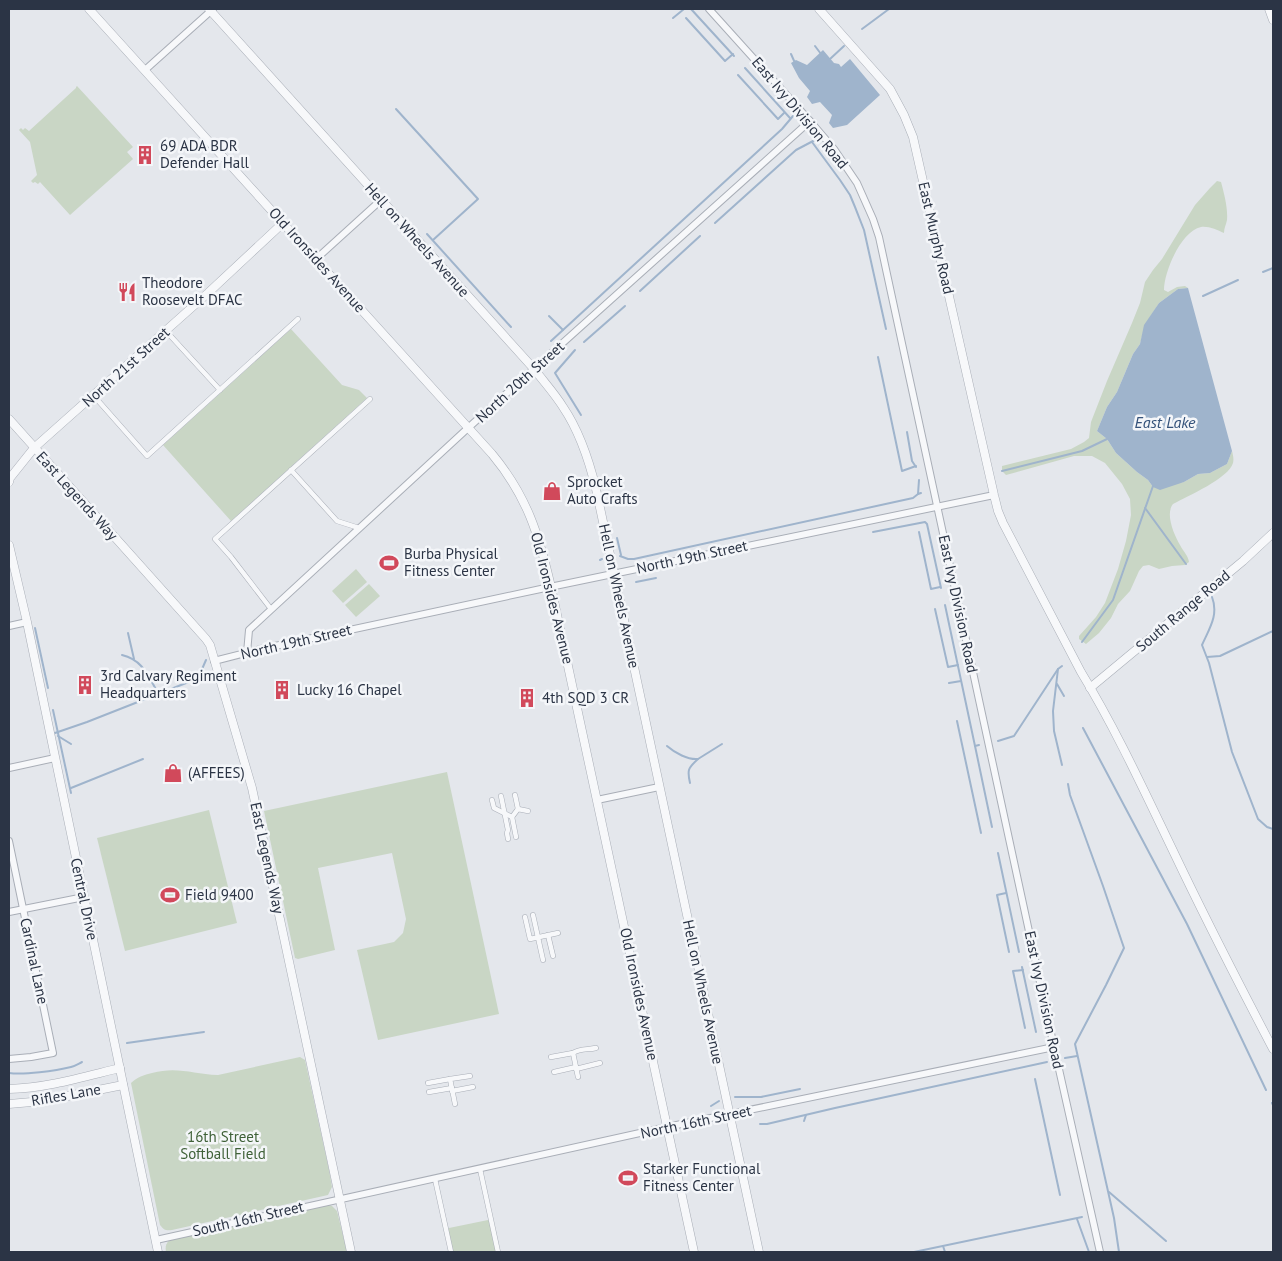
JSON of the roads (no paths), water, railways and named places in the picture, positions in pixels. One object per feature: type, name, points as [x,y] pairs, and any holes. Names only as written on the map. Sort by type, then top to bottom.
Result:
[{"type":"street","name":"Old Ironsides Avenue","points":[[89,9],[501,465],[528,510],[537,534],[551,587],[694,1252]]},
{"type":"street","name":"East Ivy Division Road","points":[[709,9],[810,121],[846,165],[857,183],[873,219],[884,258],[1100,1252]]},
{"type":"street","name":"East Murphy Road","points":[[820,9],[890,89],[913,137],[994,495],[1003,523],[1080,672],[1134,771],[1193,893],[1273,1050]]},
{"type":"street","points":[[1269,9],[1273,20]]},
{"type":"street","points":[[145,70],[211,10]]},
{"type":"street","name":"Hell on Wheels Avenue","points":[[211,10],[535,370],[563,406],[581,439],[592,470],[759,1252]]},
{"type":"street","name":"North 20th Street","points":[[247,653],[249,630],[271,609],[468,428],[535,370],[810,121]]},
{"type":"street","points":[[316,259],[382,200]]},
{"type":"street","name":"North 21st Street","points":[[34,448],[166,331],[283,223]]},
{"type":"street","points":[[94,396],[147,456],[298,319]]},
{"type":"street","points":[[166,331],[220,390]]},
{"type":"street","points":[[271,609],[215,539],[370,399]]},
{"type":"street","name":"East Legends Way","points":[[9,420],[210,645],[252,788],[351,1252]]},
{"type":"street","points":[[9,482],[10,478],[34,448]]},
{"type":"street","points":[[291,470],[337,521],[359,528]]},
{"type":"street","name":"North 19th Street","points":[[214,661],[551,587],[994,495]]},
{"type":"street","name":"South Range Road","points":[[1090,688],[1243,561],[1273,533]]},
{"type":"street","name":"Central Drive","points":[[9,545],[158,1252]]},
{"type":"street","points":[[9,626],[26,622]]},
{"type":"street","points":[[9,768],[55,758]]},
{"type":"street","points":[[597,800],[659,787]]},
{"type":"street","points":[[515,795],[518,809],[512,817],[516,837]]},
{"type":"street","points":[[501,796],[508,839]]},
{"type":"street","points":[[492,800],[494,808],[512,817]]},
{"type":"street","points":[[518,809],[528,811]]},
{"type":"street","name":"Cardinal Lane","points":[[9,841],[53,1053],[9,1059]]},
{"type":"street","points":[[9,912],[84,897]]},
{"type":"street","points":[[533,915],[543,960]]},
{"type":"street","points":[[525,917],[530,939],[558,933]]},
{"type":"street","points":[[548,935],[553,956]]},
{"type":"street","name":"North 16th Street","points":[[340,1199],[730,1114],[1054,1047]]},
{"type":"street","points":[[551,1057],[588,1048],[596,1048]]},
{"type":"street","points":[[572,1053],[578,1077]]},
{"type":"street","points":[[554,1072],[600,1063]]},
{"type":"street","name":"Rifles Lane","points":[[9,1088],[30,1088],[58,1083],[120,1068]]},
{"type":"street","points":[[428,1083],[470,1076]]},
{"type":"street","points":[[450,1080],[455,1104]]},
{"type":"street","name":"Rifles Lane","points":[[9,1104],[43,1101],[123,1085]]},
{"type":"street","points":[[429,1092],[473,1087]]},
{"type":"street","points":[[480,1169],[498,1252]]},
{"type":"street","points":[[435,1179],[451,1252]]},
{"type":"street","name":"South 16th Street","points":[[156,1240],[340,1199]]},
{"type":"water","points":[[823,50],[834,63],[839,64],[841,67],[850,59],[880,95],[847,125],[833,128],[829,123],[832,115],[820,102],[812,104],[807,97],[810,91],[799,78],[791,63],[796,60],[807,65]]},
{"type":"water","name":"East Lake","points":[[1188,288],[1232,451],[1227,464],[1210,473],[1198,474],[1184,482],[1160,490],[1153,487],[1148,480],[1116,453],[1107,439],[1097,431],[1107,407],[1117,392],[1133,354],[1140,344],[1144,325],[1159,303],[1178,289]]},
{"type":"waterway","points":[[673,18],[684,9]]},
{"type":"waterway","points":[[691,9],[734,56]]},
{"type":"waterway","points":[[862,29],[889,9]]},
{"type":"waterway","points":[[686,18],[725,61],[733,54]]},
{"type":"waterway","points":[[815,46],[821,54]]},
{"type":"waterway","points":[[830,59],[844,46]]},
{"type":"waterway","points":[[791,54],[795,63]]},
{"type":"waterway","points":[[745,68],[790,118]]},
{"type":"waterway","points":[[738,75],[778,119],[784,113]]},
{"type":"waterway","points":[[396,109],[478,199],[433,240]]},
{"type":"waterway","points":[[551,341],[782,129],[793,116]]},
{"type":"waterway","points":[[715,223],[796,150],[815,140]]},
{"type":"waterway","points":[[812,142],[850,195],[855,207],[864,230],[886,329]]},
{"type":"waterway","points":[[427,234],[511,327]]},
{"type":"waterway","points":[[640,291],[700,236]]},
{"type":"waterway","points":[[1263,272],[1273,268]]},
{"type":"waterway","points":[[1203,296],[1238,280]]},
{"type":"waterway","points":[[584,342],[625,306]]},
{"type":"waterway","points":[[549,316],[563,330]]},
{"type":"waterway","points":[[575,350],[555,373],[581,415]]},
{"type":"waterway","points":[[878,357],[902,471],[916,466]]},
{"type":"waterway","points":[[907,432],[912,461],[916,467]]},
{"type":"waterway","points":[[1002,471],[1082,451],[1107,439]]},
{"type":"waterway","points":[[919,480],[918,494],[921,493]]},
{"type":"waterway","points":[[1082,642],[1113,600],[1153,486]]},
{"type":"waterway","points":[[620,556],[634,559],[913,498],[918,494]]},
{"type":"waterway","points":[[1145,508],[1186,564]]},
{"type":"waterway","points":[[873,532],[925,522],[941,588]]},
{"type":"waterway","points":[[919,532],[931,589],[940,587]]},
{"type":"waterway","points":[[617,538],[621,555]]},
{"type":"waterway","points":[[636,582],[656,578]]},
{"type":"waterway","points":[[1212,597],[1214,616],[1202,645],[1209,663],[1232,752],[1258,819],[1267,827],[1273,829]]},
{"type":"waterway","points":[[945,605],[975,746],[979,745]]},
{"type":"waterway","points":[[935,609],[948,667],[958,665]]},
{"type":"waterway","points":[[35,628],[48,688]]},
{"type":"waterway","points":[[1207,657],[1220,656],[1273,631]]},
{"type":"waterway","points":[[128,633],[134,659]]},
{"type":"waterway","points":[[122,655],[129,657],[144,669],[158,693]]},
{"type":"waterway","points":[[199,676],[206,660]]},
{"type":"waterway","points":[[998,741],[1014,736],[1058,669],[1062,666]]},
{"type":"waterway","points":[[1058,669],[1053,711],[1054,731],[1062,765]]},
{"type":"waterway","points":[[55,733],[209,674]]},
{"type":"waterway","points":[[949,683],[961,681]]},
{"type":"waterway","points":[[1057,684],[1064,696]]},
{"type":"waterway","points":[[53,710],[71,793]]},
{"type":"waterway","points":[[957,721],[981,833]]},
{"type":"waterway","points":[[1083,728],[1187,924],[1266,1090]]},
{"type":"waterway","points":[[58,736],[71,744]]},
{"type":"waterway","points":[[667,746],[682,756],[698,759],[722,744]]},
{"type":"waterway","points":[[975,746],[992,827]]},
{"type":"waterway","points":[[71,788],[143,759]]},
{"type":"waterway","points":[[690,783],[689,770],[698,759]]},
{"type":"waterway","points":[[1068,784],[1070,795],[1124,948],[1075,1044],[1114,1218],[1119,1252]]},
{"type":"waterway","points":[[998,853],[1019,952]]},
{"type":"waterway","points":[[1006,893],[997,895],[1009,952]]},
{"type":"waterway","points":[[1022,967],[1036,1032]]},
{"type":"waterway","points":[[1023,970],[1013,971],[1025,1028]]},
{"type":"waterway","points":[[127,1043],[204,1032]]},
{"type":"waterway","points":[[1065,1058],[1077,1056]]},
{"type":"waterway","points":[[9,1073],[48,1071],[71,1067],[82,1062]]},
{"type":"waterway","points":[[760,1124],[1047,1062]]},
{"type":"waterway","points":[[1035,1079],[1060,1195]]},
{"type":"waterway","points":[[735,1097],[761,1097],[800,1089]]},
{"type":"waterway","points":[[711,1106],[719,1101]]},
{"type":"waterway","points":[[804,1121],[806,1115]]},
{"type":"waterway","points":[[1109,1192],[1166,1241]]},
{"type":"waterway","points":[[914,1252],[1082,1217]]},
{"type":"waterway","points":[[1077,1219],[1089,1252]]},
{"type":"waterway","points":[[943,1246],[945,1252]]},
{"type":"place","name":"69 ADA BDR Defender Hall","points":[[145,155]]},
{"type":"place","name":"Theodore Roosevelt DFAC","points":[[127,292]]},
{"type":"place","name":"Sprocket Auto Crafts","points":[[552,491]]},
{"type":"place","name":"Burba Physical Fitness Center","points":[[389,563]]},
{"type":"place","name":"3rd Calvary Regiment Headquarters","points":[[85,685]]},
{"type":"place","name":"Lucky 16 Chapel","points":[[282,690]]},
{"type":"place","name":"4th SQD 3 CR","points":[[527,698]]},
{"type":"place","name":"(AFFEES)","points":[[173,773]]},
{"type":"place","name":"Field 9400","points":[[170,895]]},
{"type":"place","name":"Starker Functional Fitness Center","points":[[628,1178]]},
{"type":"park label","name":"16th Street Softball Field","points":[[223,1146]]}]
